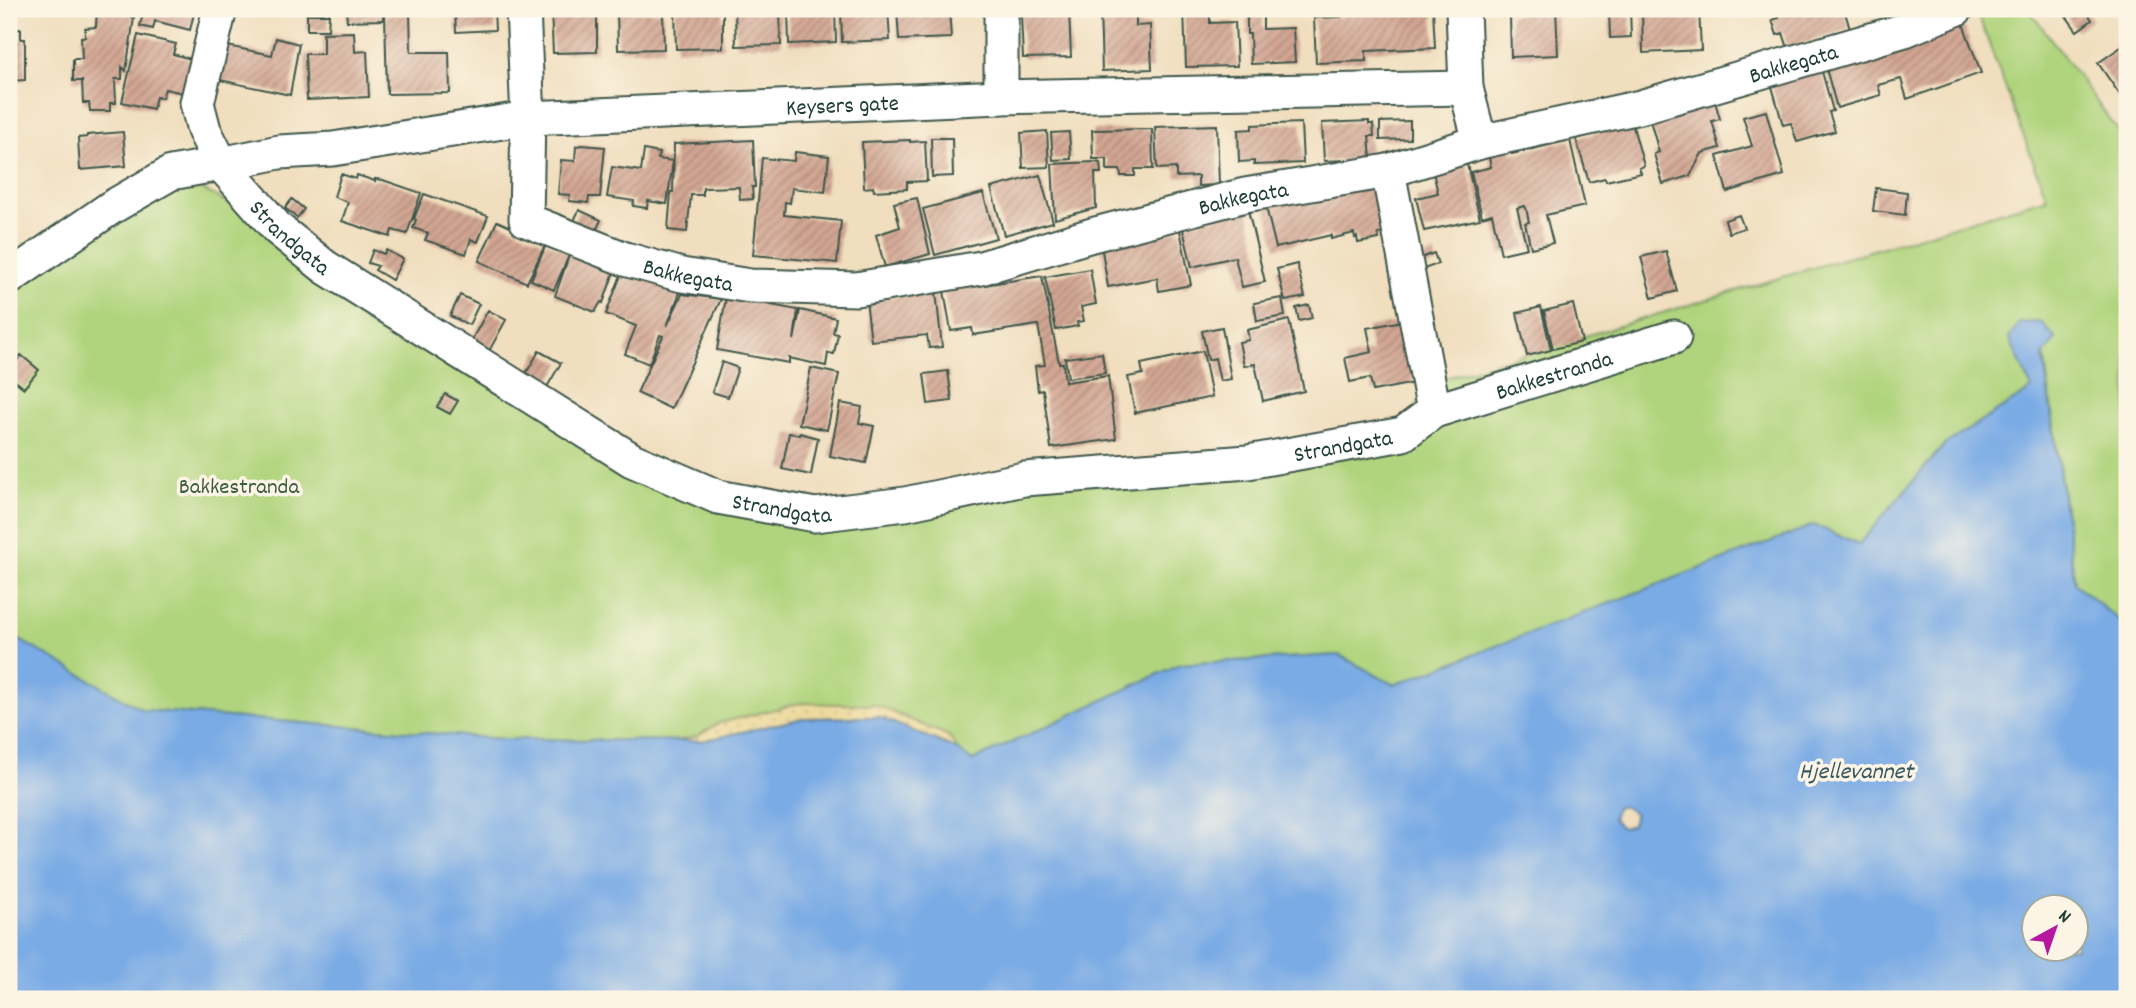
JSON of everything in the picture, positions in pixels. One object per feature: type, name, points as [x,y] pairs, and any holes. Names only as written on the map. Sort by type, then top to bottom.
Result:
[{"type":"street","name":"Strandgata","points":[[220,9],[197,103],[204,130],[221,164],[278,229],[325,267],[632,460],[718,497],[816,515],[905,504],[1024,479],[1248,462],[1403,434],[1434,411]]},
{"type":"street","points":[[523,9],[528,118]]},
{"type":"street","points":[[1001,9],[1001,97]]},
{"type":"street","points":[[1463,9],[1466,88],[1480,142]]},
{"type":"street","name":"Bakkegata","points":[[528,118],[526,220],[625,259],[682,275],[750,286],[856,289],[981,268],[1092,235],[1245,195],[1388,171],[1480,142],[1640,107],[1905,30],[1956,9]]},
{"type":"street","name":"Keysers gate","points":[[221,164],[279,152],[333,149],[528,118],[1001,97],[1466,88]]},
{"type":"street","points":[[9,278],[112,207],[171,173],[221,164]]},
{"type":"street","points":[[1388,171],[1434,411]]},
{"type":"street","name":"Bakkestranda","points":[[1434,411],[1675,337]]},
{"type":"green space","name":"Bakkestranda","points":[[1983,9],[2029,9],[2127,143],[2127,627],[2075,584],[2040,322],[2033,389],[1944,445],[1859,544],[1814,525],[1394,685],[1339,655],[1180,664],[972,761],[956,749],[702,741],[502,739],[143,710],[9,634],[9,278],[171,173],[278,229],[632,460],[815,515],[1403,434],[1428,383],[2047,198],[1977,12]]},
{"type":"sand","points":[[800,703],[876,705],[949,736],[957,749],[878,717],[804,718],[702,741],[677,741],[698,736],[719,723]]},
{"type":"water","name":"Hjellevannet","points":[[2041,322],[2056,339],[2043,355],[2075,584],[2127,627],[2127,999],[9,999],[9,634],[143,710],[502,739],[702,741],[804,718],[879,717],[957,749],[972,761],[1180,664],[1339,655],[1394,685],[1814,525],[1859,544],[1944,445],[2032,389],[2009,338],[2019,323]],"holes":[[[1623,806],[1635,813],[1632,825],[1622,828],[1613,818],[1616,808]]]},
{"type":"building","points":[[97,9],[133,9],[126,71],[122,67],[122,79],[115,79],[116,103],[110,103],[110,111],[90,111],[89,103],[83,103],[82,81],[73,81],[73,59],[82,59],[81,37],[85,37],[85,28],[96,27]]},
{"type":"building","points":[[144,9],[195,9],[190,30],[155,21],[153,29],[140,26]]},
{"type":"building","points":[[346,9],[383,9],[383,20],[347,21]]},
{"type":"building","points":[[455,9],[494,9],[495,30],[456,32]]},
{"type":"building","points":[[551,9],[576,9],[576,13],[597,12],[597,52],[553,53]]},
{"type":"building","points":[[617,9],[634,9],[634,12],[663,11],[664,49],[618,50]]},
{"type":"building","points":[[675,9],[723,9],[723,48],[676,49]]},
{"type":"building","points":[[735,9],[780,9],[781,45],[736,46]]},
{"type":"building","points":[[788,9],[835,9],[836,42],[789,44]]},
{"type":"building","points":[[841,9],[888,9],[890,40],[842,42]]},
{"type":"building","points":[[897,9],[949,9],[951,38],[899,40]]},
{"type":"building","points":[[1044,9],[1069,9],[1071,57],[1023,58],[1021,15],[1044,14]]},
{"type":"building","points":[[1100,9],[1117,9],[1117,15],[1136,14],[1136,26],[1150,25],[1152,69],[1102,71]]},
{"type":"building","points":[[1184,9],[1210,9],[1210,23],[1235,22],[1237,66],[1186,67]]},
{"type":"building","points":[[1247,9],[1263,9],[1263,29],[1293,28],[1295,62],[1251,64]]},
{"type":"building","points":[[1340,9],[1433,9],[1435,48],[1366,51],[1366,61],[1316,63],[1314,18],[1341,17]]},
{"type":"building","points":[[1520,9],[1556,9],[1558,55],[1511,57],[1510,15],[1520,15]]},
{"type":"building","points":[[1609,9],[1630,9],[1631,37],[1610,38]]},
{"type":"building","points":[[1642,9],[1699,9],[1701,50],[1643,53]]},
{"type":"building","points":[[1776,9],[1844,9],[1850,29],[1788,48],[1783,33],[1777,35],[1772,20],[1779,18]]},
{"type":"building","points":[[2061,9],[2085,9],[2092,20],[2077,31]]},
{"type":"building","points":[[410,13],[411,52],[449,52],[450,93],[387,94],[385,14]]},
{"type":"building","points":[[307,14],[329,14],[328,30],[307,30]]},
{"type":"building","points":[[1962,21],[1981,73],[1907,99],[1901,79],[1878,85],[1881,95],[1837,108],[1825,65]]},
{"type":"building","points":[[21,29],[21,39],[25,39],[25,80],[9,81],[9,30]]},
{"type":"building","points":[[354,32],[355,52],[367,51],[369,97],[307,100],[305,54],[323,54],[323,33]]},
{"type":"building","points":[[138,35],[176,44],[173,54],[191,59],[183,93],[165,89],[162,98],[156,97],[153,109],[122,102]]},
{"type":"building","points":[[276,38],[299,44],[290,95],[220,80],[227,46],[272,55]]},
{"type":"building","points":[[2127,43],[2127,105],[2098,63]]},
{"type":"building","points":[[1821,68],[1833,111],[1829,112],[1835,131],[1797,142],[1791,123],[1783,125],[1771,83]]},
{"type":"building","points":[[1714,98],[1720,119],[1712,121],[1720,148],[1702,153],[1690,176],[1663,184],[1654,154],[1659,152],[1649,117]]},
{"type":"building","points":[[1766,111],[1784,175],[1727,192],[1717,156],[1752,146],[1743,117]]},
{"type":"building","points":[[1369,121],[1369,124],[1373,124],[1374,136],[1369,136],[1371,159],[1324,161],[1322,123]]},
{"type":"building","points":[[1410,121],[1410,139],[1380,140],[1380,122]]},
{"type":"building","points":[[1301,123],[1303,163],[1254,165],[1254,161],[1239,162],[1238,130],[1252,129],[1252,125]]},
{"type":"building","points":[[1632,123],[1644,166],[1639,168],[1641,173],[1589,182],[1576,139]]},
{"type":"building","points":[[1217,125],[1219,185],[1198,186],[1198,176],[1176,177],[1176,168],[1157,169],[1155,127]]},
{"type":"building","points":[[1152,129],[1153,169],[1135,169],[1135,176],[1121,176],[1120,170],[1107,170],[1107,159],[1093,159],[1092,130]]},
{"type":"building","points":[[1047,131],[1049,167],[1023,168],[1021,133]]},
{"type":"building","points":[[123,132],[126,166],[80,170],[78,138]]},
{"type":"building","points":[[1069,132],[1071,159],[1053,160],[1051,133]]},
{"type":"building","points":[[931,138],[952,138],[953,176],[932,177]]},
{"type":"building","points":[[753,140],[753,199],[740,200],[739,187],[703,188],[703,195],[691,195],[687,232],[668,230],[673,192],[674,144]]},
{"type":"building","points":[[1570,140],[1585,206],[1546,215],[1553,243],[1531,248],[1525,223],[1529,222],[1526,208],[1517,208],[1527,248],[1501,254],[1492,214],[1482,217],[1471,172],[1491,167],[1488,153],[1511,148],[1512,154]]},
{"type":"building","points":[[925,141],[927,181],[907,182],[907,189],[874,191],[873,187],[864,188],[862,142]]},
{"type":"building","points":[[576,146],[605,147],[600,197],[589,197],[588,203],[569,201],[570,195],[558,194],[561,160],[575,161]]},
{"type":"building","points":[[644,150],[659,153],[658,159],[673,161],[667,204],[648,201],[647,208],[633,206],[634,201],[607,197],[612,167],[641,171]]},
{"type":"building","points":[[795,152],[829,156],[825,192],[792,188],[790,203],[785,202],[784,215],[841,221],[837,263],[753,255],[762,158],[794,161]]},
{"type":"building","points":[[1466,160],[1480,219],[1424,231],[1416,198],[1438,193],[1432,168]]},
{"type":"building","points":[[1100,163],[1101,173],[1095,173],[1096,208],[1055,219],[1052,164]]},
{"type":"building","points":[[341,174],[356,179],[357,175],[375,181],[383,180],[421,193],[407,234],[392,230],[390,237],[342,221],[348,202],[334,197]]},
{"type":"building","points":[[1040,175],[1053,222],[1004,235],[991,188]]},
{"type":"building","points":[[1379,185],[1387,232],[1378,234],[1379,239],[1358,243],[1354,233],[1331,239],[1331,235],[1276,248],[1266,207]]},
{"type":"building","points":[[1876,188],[1907,192],[1905,215],[1873,211]]},
{"type":"building","points":[[983,193],[996,238],[935,255],[923,209]]},
{"type":"building","points":[[424,194],[488,216],[478,242],[471,239],[466,254],[425,240],[428,233],[413,228]]},
{"type":"building","points":[[917,198],[930,254],[885,267],[876,235],[900,227],[894,203]]},
{"type":"building","points":[[292,199],[304,209],[297,218],[285,208]]},
{"type":"building","points":[[579,210],[601,220],[594,235],[572,225]]},
{"type":"building","points":[[1248,210],[1265,282],[1242,287],[1235,257],[1192,267],[1182,225]]},
{"type":"building","points":[[1739,215],[1744,228],[1729,233],[1725,220]]},
{"type":"building","points":[[497,221],[546,243],[527,283],[479,261]]},
{"type":"building","points":[[1180,230],[1191,285],[1159,291],[1157,278],[1108,287],[1101,244]]},
{"type":"building","points":[[547,242],[570,253],[554,290],[531,280]]},
{"type":"building","points":[[373,250],[384,254],[386,250],[403,259],[392,280],[375,270],[378,266],[368,263]]},
{"type":"building","points":[[1666,251],[1677,291],[1652,298],[1641,257]]},
{"type":"building","points":[[570,253],[615,269],[603,303],[601,302],[595,312],[555,296]]},
{"type":"building","points":[[1434,253],[1438,264],[1421,270],[1418,259]]},
{"type":"building","points":[[1297,264],[1305,297],[1285,301],[1277,269]]},
{"type":"building","points":[[1090,269],[1096,304],[1081,307],[1084,321],[1077,322],[1078,326],[1056,330],[1045,277]]},
{"type":"building","points":[[623,270],[680,292],[667,326],[682,294],[721,299],[671,409],[637,393],[663,336],[660,335],[649,364],[625,354],[636,326],[606,314]]},
{"type":"building","points":[[1042,276],[1065,382],[1108,376],[1116,439],[1051,448],[1043,390],[1038,391],[1035,366],[1045,365],[1038,325],[973,335],[972,328],[951,331],[944,291]]},
{"type":"building","points":[[936,292],[942,347],[929,348],[927,335],[871,341],[866,300]]},
{"type":"building","points":[[460,295],[479,304],[469,325],[450,316]]},
{"type":"building","points":[[726,297],[798,310],[794,340],[800,310],[836,318],[833,333],[838,334],[834,354],[828,353],[826,366],[789,358],[789,363],[717,350]]},
{"type":"building","points":[[1282,298],[1285,316],[1257,321],[1254,303]]},
{"type":"building","points":[[1573,304],[1582,342],[1553,349],[1544,311]]},
{"type":"building","points":[[1309,305],[1312,318],[1299,321],[1296,308]]},
{"type":"building","points":[[1541,307],[1551,350],[1527,356],[1517,313]]},
{"type":"building","points":[[488,310],[506,320],[488,353],[470,343]]},
{"type":"building","points":[[1289,320],[1304,391],[1263,401],[1255,364],[1244,366],[1239,342],[1249,340],[1247,330]]},
{"type":"building","points":[[1402,321],[1414,383],[1373,391],[1370,378],[1350,382],[1345,358],[1372,352],[1367,328]]},
{"type":"building","points":[[1222,327],[1231,379],[1220,381],[1215,358],[1208,360],[1202,331]]},
{"type":"building","points":[[539,351],[561,363],[547,387],[525,375]]},
{"type":"building","points":[[1203,351],[1212,397],[1135,413],[1128,377],[1143,374],[1141,364]]},
{"type":"building","points":[[1102,353],[1105,373],[1068,378],[1065,358]]},
{"type":"building","points":[[21,355],[39,370],[24,388],[9,376],[9,371]]},
{"type":"building","points":[[722,362],[738,368],[728,397],[712,392]]},
{"type":"building","points":[[811,368],[839,374],[827,430],[799,424]]},
{"type":"building","points":[[948,371],[952,401],[928,404],[924,374]]},
{"type":"building","points":[[445,394],[458,401],[450,414],[437,407]]},
{"type":"building","points":[[840,403],[862,407],[859,423],[874,426],[866,463],[830,456]]},
{"type":"building","points":[[789,433],[818,438],[811,475],[782,469]]}]
